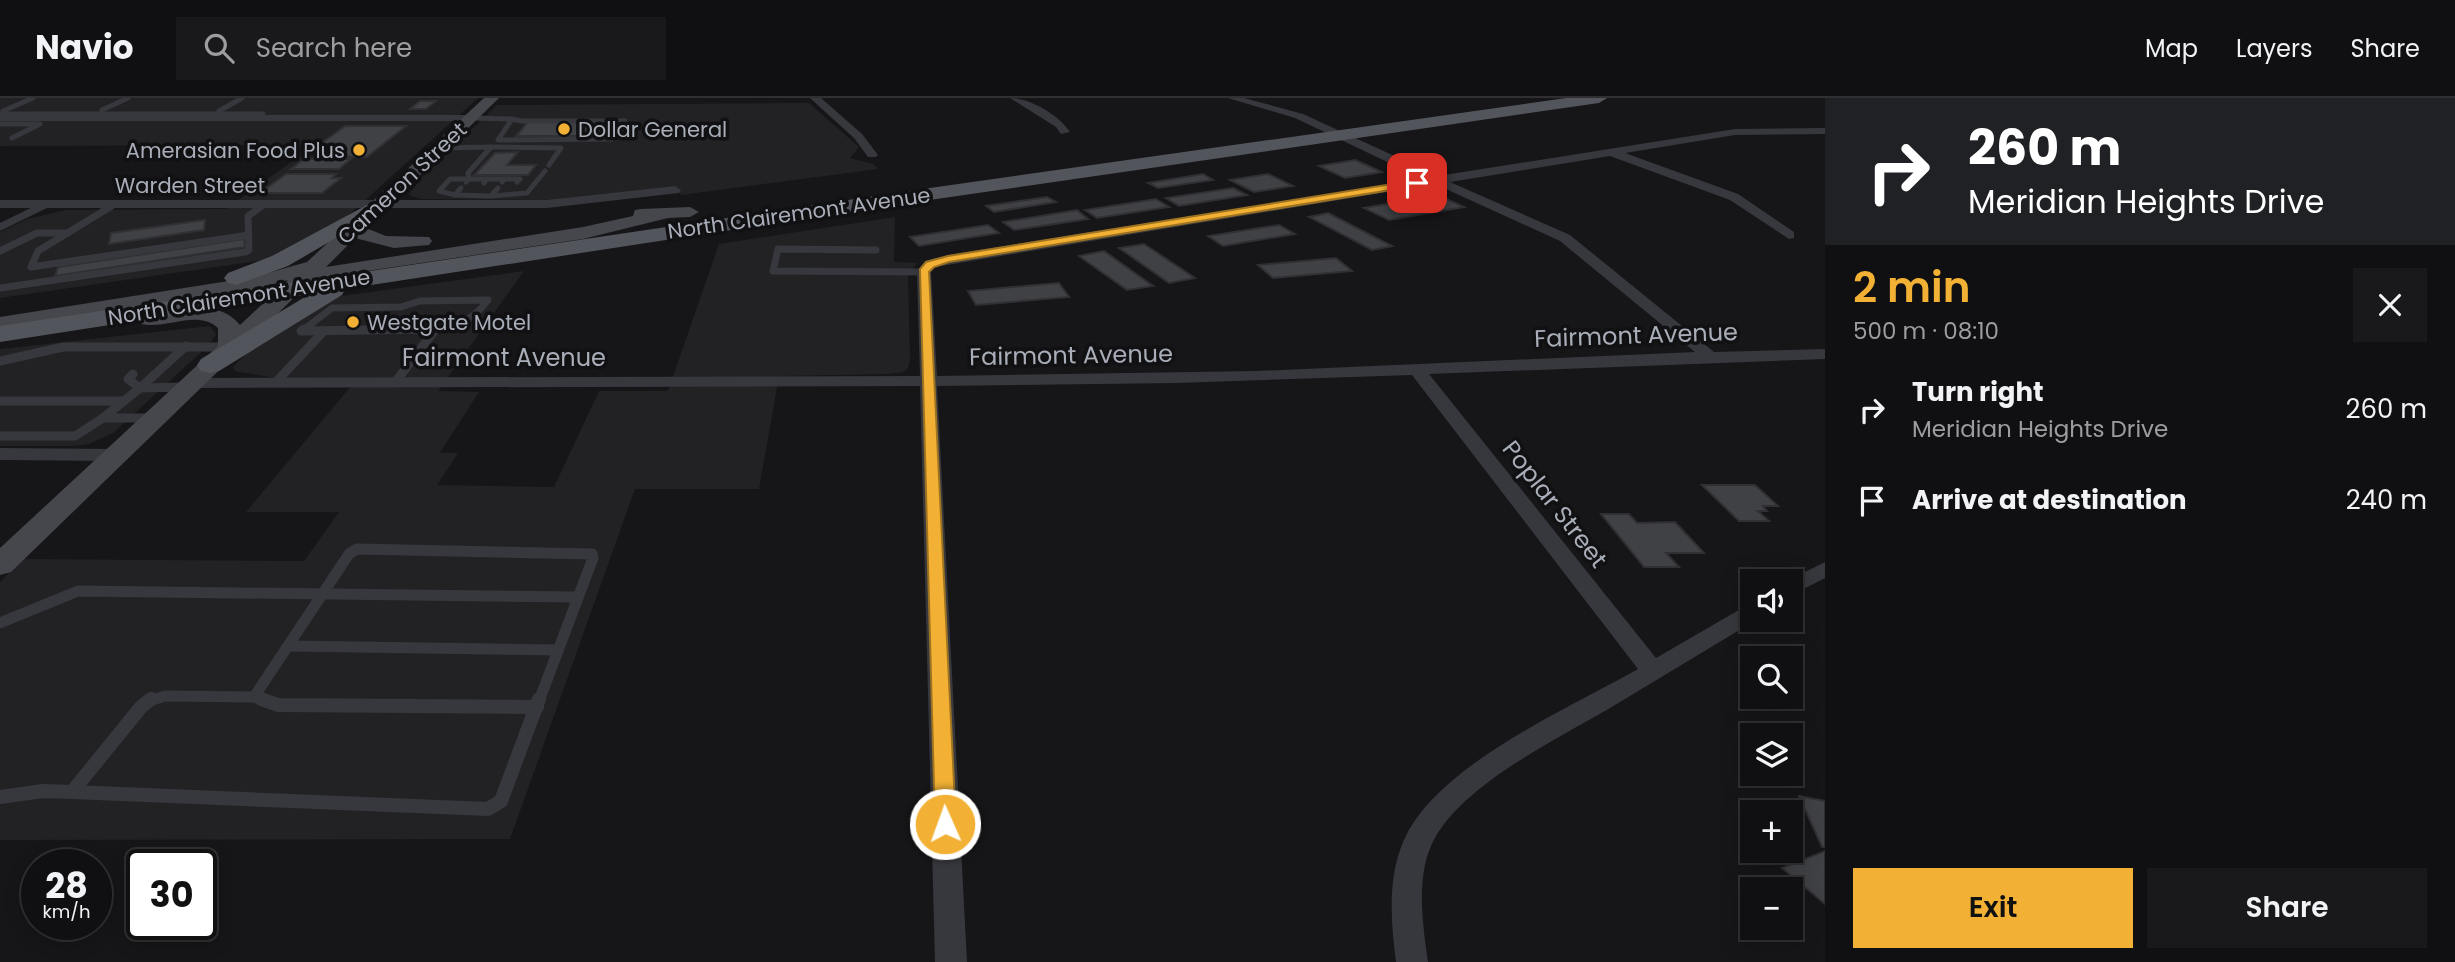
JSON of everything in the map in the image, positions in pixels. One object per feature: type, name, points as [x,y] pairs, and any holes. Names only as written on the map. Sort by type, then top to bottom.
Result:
[{"type":"main road","name":"Cameron Street","points":[[0,565],[492,98]]},
{"type":"main road","name":"North Clairemont Avenue","points":[[0,313],[660,216],[1502,98]]},
{"type":"main road","name":"North Clairemont Avenue","points":[[0,337],[372,276],[1599,98]]},
{"type":"main road","points":[[1338,136],[1338,131],[1345,126],[1411,117],[1485,100]]},
{"type":"main road","points":[[1103,169],[1204,147],[1305,131],[1316,124]]},
{"type":"main road","points":[[236,278],[280,261],[380,204]]},
{"type":"main road","points":[[353,229],[370,239],[395,244],[609,216],[690,212]]},
{"type":"main road","points":[[292,288],[336,271],[583,233],[660,216]]},
{"type":"main road","points":[[0,324],[256,282],[295,274],[313,266]]},
{"type":"main road","points":[[195,378],[329,292],[372,276]]},
{"type":"main road","points":[[0,337],[190,314],[225,321],[231,334],[229,347]]},
{"type":"street","points":[[815,98],[858,136],[872,155]]},
{"type":"street","points":[[1015,98],[1060,125],[1065,132]]},
{"type":"street","points":[[1233,98],[1269,106],[1316,124],[1565,238],[1708,355]]},
{"type":"street","points":[[1269,106],[1280,102]]},
{"type":"street","points":[[1,113],[53,118],[93,115],[471,118]]},
{"type":"street","points":[[951,962],[928,381],[927,268],[960,257],[1735,132],[1825,131]]},
{"type":"street","points":[[1612,153],[1734,197],[1789,235]]},
{"type":"street","name":"Warden Street","points":[[0,204],[380,204],[464,198],[581,202],[675,190]]},
{"type":"street","name":"Fairmont Avenue","points":[[195,378],[276,382],[1180,378],[1708,355],[1825,354]]},
{"type":"street","name":"Poplar Street","points":[[1416,369],[1654,671]]},
{"type":"street","points":[[0,454],[117,454]]},
{"type":"street","points":[[1803,582],[1825,569]]},
{"type":"street","points":[[1412,962],[1408,887],[1417,843],[1433,816],[1461,789],[1520,749],[1740,619]]},
{"type":"lane","points":[[1,113],[33,98]]},
{"type":"lane","points":[[1,113],[93,115],[128,98]]},
{"type":"lane","points":[[213,115],[242,98]]},
{"type":"lane","points":[[12,138],[53,118]]},
{"type":"lane","points":[[471,118],[625,121],[612,139],[498,140]]},
{"type":"lane","points":[[464,198],[468,173],[498,140],[512,118]]},
{"type":"lane","points":[[0,124],[40,124]]},
{"type":"lane","points":[[439,148],[561,148],[527,193],[499,198]]},
{"type":"lane","points":[[464,198],[439,191],[450,179],[465,183],[517,183],[538,179]]},
{"type":"lane","points":[[464,198],[483,183]]},
{"type":"lane","points":[[499,198],[502,183]]},
{"type":"lane","points":[[499,198],[517,183]]},
{"type":"lane","points":[[0,227],[47,204]]},
{"type":"lane","points":[[22,285],[38,251],[115,204]]},
{"type":"lane","points":[[0,288],[245,252],[249,250],[248,216],[265,204]]},
{"type":"lane","points":[[0,251],[37,233],[68,233]]},
{"type":"lane","points":[[31,267],[249,234]]},
{"type":"lane","points":[[876,250],[778,250],[773,271],[927,268]]},
{"type":"lane","points":[[488,300],[475,318],[457,326],[435,330],[324,331],[301,331],[332,308],[401,307],[420,301],[488,300]]},
{"type":"lane","points":[[396,381],[435,330]]},
{"type":"lane","points":[[276,382],[324,331]]},
{"type":"lane","points":[[0,436],[75,436],[124,401],[186,346]]},
{"type":"lane","points":[[0,361],[63,347],[229,347]]},
{"type":"lane","points":[[133,374],[128,379],[140,388],[195,378]]},
{"type":"lane","points":[[0,401],[124,401]]},
{"type":"lane","points":[[103,418],[154,418]]},
{"type":"lane","points":[[0,797],[43,791],[488,809],[501,801],[593,558],[592,554],[357,549],[349,554],[254,697]]},
{"type":"lane","points":[[0,623],[20,617],[63,594],[78,591],[578,597]]},
{"type":"lane","points":[[288,646],[558,650]]},
{"type":"lane","points":[[72,792],[141,707],[153,698],[254,697],[278,705],[537,707]]},
{"type":"shaded area","points":[[0,98],[478,98],[340,223],[278,258],[0,298],[0,232],[27,219],[66,210],[226,209],[315,145],[0,146]]},
{"type":"shaded area","points":[[809,103],[859,147],[850,158],[873,164],[878,169],[681,195],[675,186],[551,200],[421,199],[409,195],[421,178],[497,105]]},
{"type":"shaded area","points":[[895,217],[894,262],[917,263],[908,276],[908,368],[903,372],[889,374],[779,376],[759,489],[635,489],[510,839],[0,840],[0,582],[23,559],[304,561],[339,512],[246,512],[357,379],[276,378],[235,371],[233,367],[259,341],[326,298],[524,271],[438,391],[479,392],[440,453],[458,453],[437,485],[554,487],[599,391],[668,391],[719,244]]},
{"type":"shaded area","points":[[210,326],[216,334],[209,345],[113,433],[89,444],[72,446],[0,446],[0,349]]},
{"type":"building","points":[[420,101],[436,101],[426,109],[410,109]]},
{"type":"building","name":"Dollar General","points":[[528,122],[611,122],[601,136],[516,136]]},
{"type":"building","points":[[345,126],[406,126],[367,157],[321,157],[338,144],[320,144]]},
{"type":"building","points":[[518,152],[507,165],[536,165],[528,175],[474,175],[495,153]]},
{"type":"building","points":[[304,159],[351,159],[339,169],[291,169]]},
{"type":"building","points":[[1355,160],[1382,172],[1345,178],[1319,166]]},
{"type":"building","points":[[286,174],[336,174],[332,178],[341,178],[322,193],[260,193]]},
{"type":"building","points":[[1203,174],[1213,180],[1158,188],[1148,183]]},
{"type":"building","points":[[1268,174],[1293,186],[1254,192],[1230,180]]},
{"type":"building","points":[[1233,188],[1247,195],[1179,206],[1166,198]]},
{"type":"building","points":[[1438,195],[1464,207],[1389,220],[1364,208]]},
{"type":"building","points":[[1047,197],[1056,202],[994,212],[986,206]]},
{"type":"building","points":[[1156,199],[1169,207],[1097,218],[1085,210]]},
{"type":"building","points":[[1077,210],[1088,219],[1014,230],[1003,222]]},
{"type":"building","points":[[1328,213],[1392,246],[1372,250],[1309,217]]},
{"type":"building","points":[[205,220],[204,230],[109,244],[111,233]]},
{"type":"building","points":[[988,225],[999,233],[919,246],[910,237]]},
{"type":"building","points":[[1279,225],[1295,234],[1223,246],[1208,236]]},
{"type":"building","points":[[244,239],[245,247],[55,276],[58,267]]},
{"type":"building","points":[[1144,244],[1195,278],[1169,283],[1119,248]]},
{"type":"building","points":[[1104,251],[1153,286],[1127,290],[1079,256]]},
{"type":"building","points":[[1336,258],[1352,271],[1273,278],[1258,265]]},
{"type":"building","points":[[1059,283],[1069,297],[976,305],[968,291]]},
{"type":"building","points":[[1702,485],[1755,485],[1778,506],[1763,506],[1767,511],[1758,511],[1769,521],[1739,521]]},
{"type":"building","points":[[1601,514],[1629,514],[1637,523],[1675,522],[1704,553],[1666,553],[1679,567],[1644,567]]},
{"type":"building","points":[[1799,796],[1825,801],[1825,847],[1822,847]]},
{"type":"building","points":[[1825,851],[1825,904],[1803,886],[1803,877],[1793,877],[1782,868],[1803,863],[1803,860]]},
{"type":"place","name":"Dollar General","points":[[564,129]]},
{"type":"place","name":"Amerasian Food Plus","points":[[359,150]]},
{"type":"place","name":"Westgate Motel","points":[[353,322]]},
{"type":"route","points":[[945,824],[924,271],[930,264],[948,259],[1417,183]]}]
